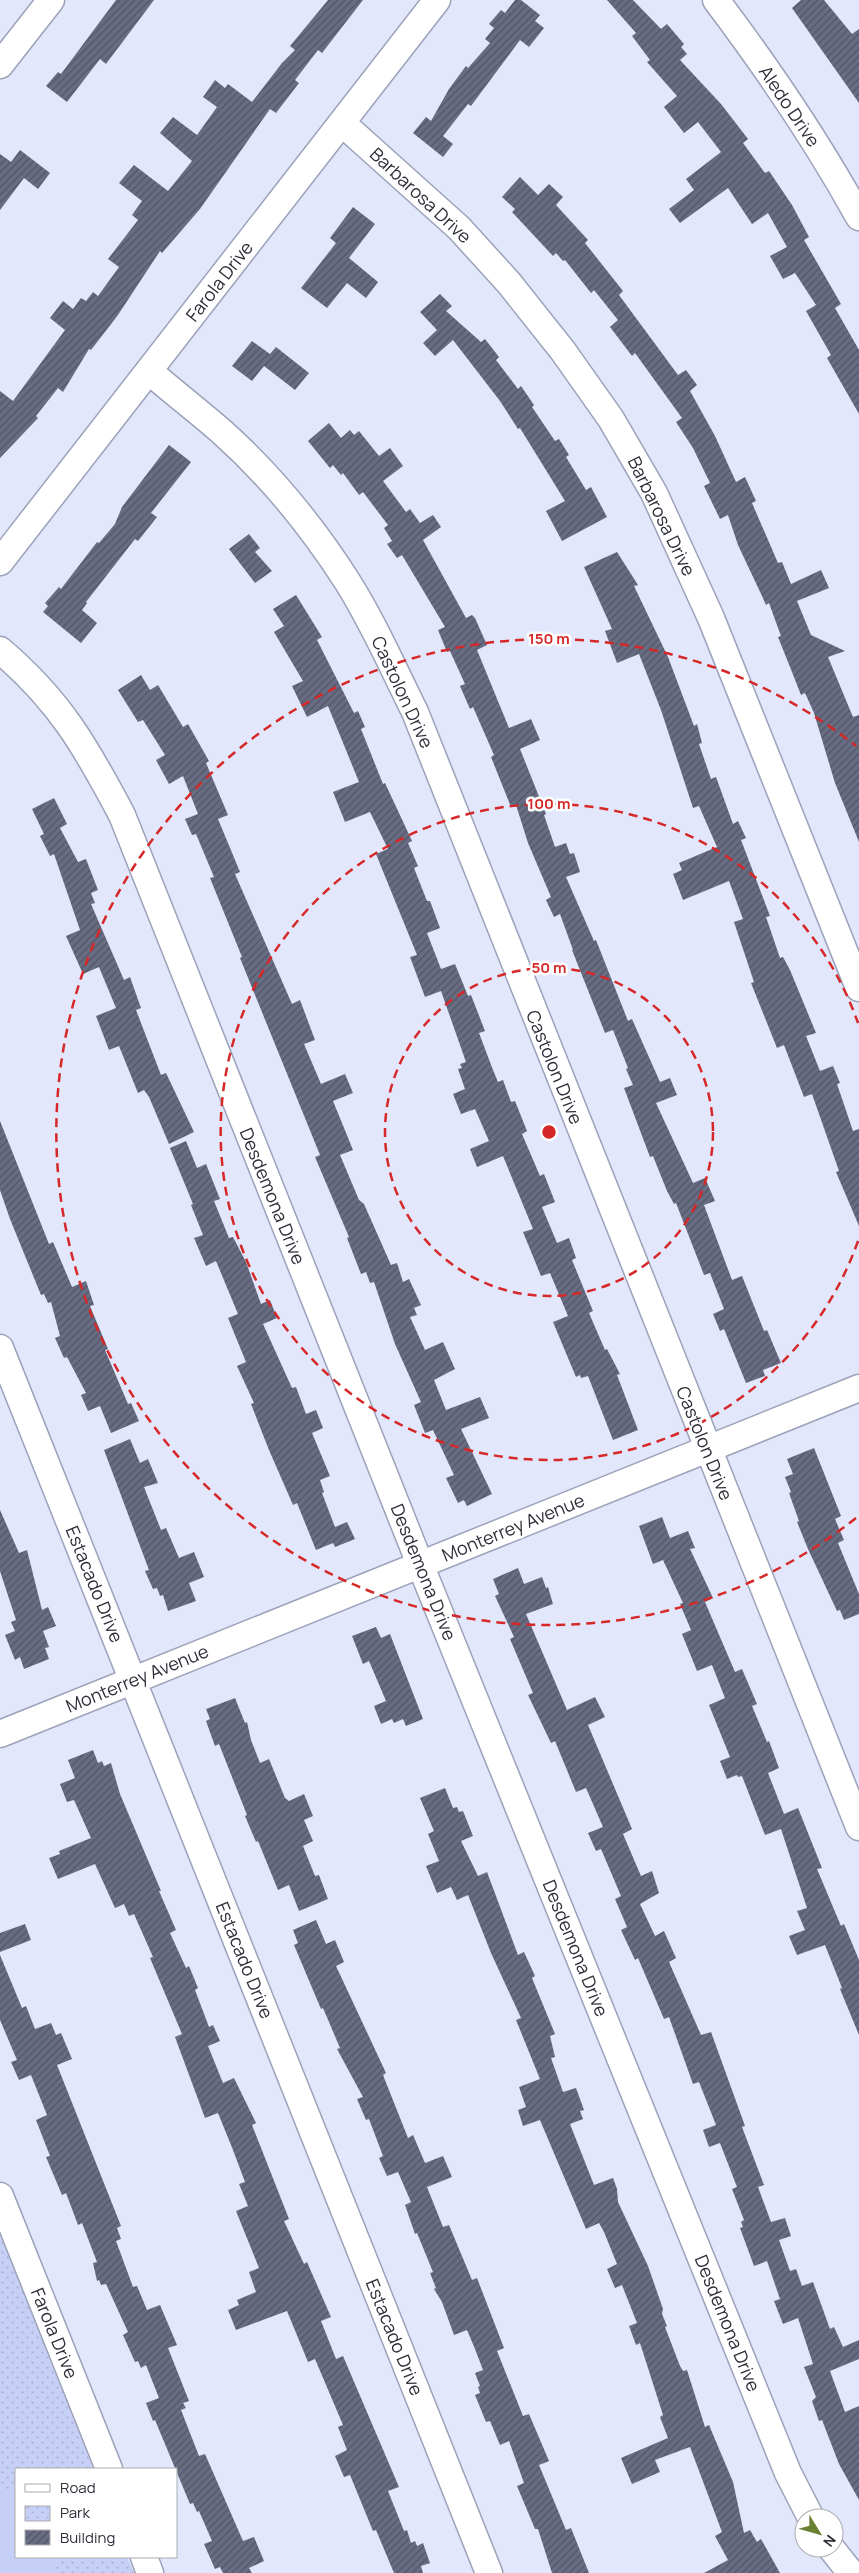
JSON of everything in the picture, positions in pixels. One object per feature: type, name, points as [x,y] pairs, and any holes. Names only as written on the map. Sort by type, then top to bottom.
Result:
[{"type":"street","points":[[0,65],[50,0]]},
{"type":"street","name":"Farola Drive","points":[[0,562],[437,0]]},
{"type":"street","name":"Aledo Drive","points":[[716,0],[782,92],[837,177],[859,217]]},
{"type":"street","name":"Barbarosa Drive","points":[[342,122],[459,228],[509,283],[563,351],[611,419],[654,493],[712,618],[859,988]]},
{"type":"street","name":"Castolon Drive","points":[[149,371],[223,433],[266,477],[301,519],[346,580],[375,632],[415,712],[859,1827]]},
{"type":"street","name":"Desdemona Drive","points":[[0,650],[26,672],[71,725],[122,815],[420,1564],[785,2464],[806,2508]]},
{"type":"street","name":"Estacado Drive","points":[[0,1348],[489,2573]]},
{"type":"street","name":"Monterrey Avenue","points":[[0,1734],[859,1388]]},
{"type":"street","name":"Farola Drive","points":[[0,2196],[109,2468]]},
{"type":"street","points":[[144,2558],[150,2573]]},
{"type":"street","points":[[839,2558],[851,2573]]},
{"type":"green space","points":[[0,2234],[93,2468],[15,2468],[15,2558],[127,2558],[134,2573],[0,2573]]},
{"type":"green space","points":[[15,2487],[15,2558],[51,2558],[58,2573],[0,2573],[0,2493]]},
{"type":"building","points":[[116,0],[154,0],[106,64],[100,59],[67,102],[46,86],[58,72],[61,74]]},
{"type":"building","points":[[328,0],[363,0],[322,53],[318,50],[295,80],[299,83],[276,113],[270,109],[200,209],[162,253],[160,251],[118,315],[91,350],[89,349],[63,392],[58,388],[36,416],[38,418],[0,458],[0,391],[13,401],[65,330],[50,318],[63,301],[73,309],[81,298],[86,301],[93,292],[98,296],[119,267],[108,259],[138,220],[132,215],[142,201],[119,183],[134,165],[168,191],[192,161],[160,133],[173,117],[197,135],[217,107],[203,97],[215,80],[225,88],[228,84],[252,102],[282,63],[295,50],[290,46]]},
{"type":"building","points":[[515,0],[521,0],[540,15],[535,21],[544,28],[529,47],[520,40],[471,106],[468,104],[443,136],[453,144],[443,157],[413,133],[426,117],[431,121],[449,89],[466,66],[468,68],[490,43],[485,39],[494,28],[489,24],[501,10],[505,13]]},
{"type":"building","points":[[607,0],[633,0],[661,29],[667,24],[684,44],[681,47],[687,54],[680,60],[721,104],[748,139],[743,143],[765,173],[769,171],[792,205],[809,237],[804,240],[841,304],[835,308],[859,350],[859,414],[827,358],[831,355],[806,311],[816,305],[795,273],[783,279],[770,256],[787,247],[768,213],[752,224],[728,188],[680,223],[669,209],[694,190],[686,179],[721,152],[698,122],[684,133],[664,107],[677,96],[647,62],[650,60],[632,36],[636,33]]},
{"type":"building","points":[[801,0],[824,0],[852,34],[859,29],[859,103],[792,8]]},
{"type":"building","points":[[20,150],[50,173],[38,189],[24,178],[0,210],[0,154],[11,162]]},
{"type":"building","points":[[520,177],[538,195],[549,184],[563,197],[556,205],[588,240],[585,243],[623,291],[619,295],[678,375],[686,370],[697,385],[690,391],[715,436],[736,482],[745,477],[756,501],[752,503],[778,563],[782,562],[791,584],[821,570],[829,588],[797,601],[811,635],[845,651],[828,657],[853,717],[859,715],[859,842],[835,783],[814,713],[805,693],[801,695],[778,637],[781,636],[769,603],[766,605],[738,545],[728,515],[720,519],[704,486],[710,483],[693,448],[676,422],[682,418],[635,353],[632,356],[610,327],[618,320],[594,290],[591,293],[565,260],[563,261],[556,253],[553,256],[512,212],[515,209],[502,197]]},
{"type":"building","points":[[353,207],[375,224],[349,258],[378,282],[366,298],[347,283],[327,308],[301,288],[336,243],[330,238]]},
{"type":"building","points":[[440,294],[452,306],[446,311],[481,342],[485,339],[499,357],[496,360],[518,389],[521,386],[534,405],[532,407],[555,441],[559,439],[569,455],[566,457],[586,490],[591,487],[607,517],[562,541],[546,511],[565,501],[520,428],[518,429],[500,401],[453,340],[435,356],[423,343],[437,330],[420,312]]},
{"type":"building","points":[[252,341],[270,354],[276,347],[309,373],[295,390],[264,366],[252,381],[232,366]]},
{"type":"building","points":[[329,423],[341,438],[350,430],[354,435],[359,431],[379,456],[390,448],[403,466],[383,481],[406,512],[410,509],[420,523],[433,515],[441,527],[423,540],[466,618],[472,615],[475,618],[487,645],[477,650],[509,728],[531,719],[540,740],[520,749],[546,814],[544,815],[555,847],[566,843],[570,854],[574,853],[580,872],[566,877],[594,941],[596,940],[628,1021],[632,1019],[660,1082],[670,1078],[677,1095],[656,1103],[693,1183],[705,1178],[715,1201],[704,1205],[732,1280],[742,1276],[764,1331],[767,1330],[781,1363],[763,1370],[765,1376],[746,1383],[724,1329],[720,1331],[713,1314],[724,1309],[710,1273],[704,1275],[676,1203],[674,1204],[667,1191],[653,1156],[650,1157],[624,1088],[633,1085],[626,1069],[628,1068],[613,1030],[605,1033],[572,950],[560,914],[554,917],[546,900],[551,897],[528,843],[516,805],[511,807],[491,757],[494,755],[473,707],[470,709],[460,686],[465,684],[450,651],[447,652],[438,630],[445,627],[402,555],[397,558],[387,544],[392,541],[384,528],[388,525],[363,492],[359,495],[343,473],[341,475],[333,465],[330,468],[308,441]]},
{"type":"building","points":[[169,445],[191,462],[151,513],[157,517],[138,541],[135,539],[86,602],[82,610],[97,623],[81,643],[43,612],[48,606],[45,603],[59,587],[61,589],[97,542],[99,543],[115,524],[122,507]]},
{"type":"building","points":[[249,534],[260,548],[255,552],[272,571],[255,583],[229,549]]},
{"type":"building","points":[[617,552],[638,585],[634,586],[668,657],[694,726],[697,724],[702,743],[699,744],[711,779],[716,777],[733,824],[738,821],[746,838],[741,840],[770,916],[766,917],[780,958],[783,957],[790,970],[816,1033],[806,1036],[820,1071],[833,1066],[840,1083],[837,1084],[853,1131],[859,1129],[859,1226],[836,1172],[839,1171],[812,1094],[804,1097],[784,1045],[777,1048],[751,983],[754,982],[734,922],[743,919],[729,881],[683,900],[673,874],[682,870],[679,863],[717,847],[699,806],[693,808],[661,710],[639,654],[617,663],[605,631],[612,629],[584,567]]},
{"type":"building","points":[[296,595],[322,637],[317,640],[354,713],[358,711],[365,727],[361,729],[383,784],[385,783],[412,841],[408,843],[418,866],[414,868],[427,901],[430,901],[440,928],[427,933],[441,969],[455,964],[468,996],[471,995],[485,1031],[479,1033],[493,1070],[498,1082],[503,1080],[511,1102],[515,1101],[527,1131],[522,1134],[540,1176],[544,1174],[555,1202],[542,1207],[557,1243],[569,1238],[576,1258],[572,1260],[593,1311],[589,1313],[605,1350],[607,1349],[620,1374],[617,1375],[638,1430],[613,1440],[588,1376],[581,1378],[580,1375],[576,1377],[553,1322],[568,1316],[550,1273],[541,1276],[523,1232],[533,1229],[503,1156],[477,1167],[470,1149],[489,1141],[475,1109],[461,1114],[453,1094],[465,1089],[458,1069],[462,1068],[460,1064],[466,1062],[441,991],[425,997],[410,957],[417,955],[376,854],[388,849],[370,812],[345,822],[333,792],[359,782],[328,706],[307,717],[292,686],[303,681],[274,632],[284,626],[273,609]]},
{"type":"building","points":[[141,675],[150,690],[158,685],[183,727],[188,724],[209,761],[206,763],[228,815],[218,819],[240,872],[235,874],[292,1004],[300,1000],[315,1040],[304,1044],[321,1084],[345,1074],[353,1093],[333,1101],[353,1150],[340,1155],[359,1200],[364,1204],[391,1265],[397,1263],[403,1282],[409,1279],[421,1305],[414,1308],[417,1315],[410,1317],[425,1350],[443,1342],[455,1369],[434,1380],[446,1410],[480,1397],[489,1418],[461,1429],[492,1494],[467,1506],[464,1500],[458,1503],[446,1478],[454,1475],[433,1430],[425,1433],[414,1405],[421,1402],[395,1344],[374,1282],[370,1283],[366,1272],[361,1274],[347,1238],[349,1237],[315,1157],[320,1155],[240,958],[242,957],[210,878],[214,877],[196,834],[192,835],[185,819],[198,814],[183,776],[169,784],[156,760],[165,755],[143,720],[138,722],[118,690]]},
{"type":"building","points":[[54,798],[67,824],[60,828],[78,862],[86,859],[98,890],[91,893],[95,903],[91,904],[124,980],[130,977],[141,1008],[136,1010],[161,1075],[166,1073],[194,1132],[169,1144],[149,1097],[144,1090],[138,1093],[119,1046],[109,1050],[96,1016],[116,1008],[99,967],[83,974],[66,936],[80,930],[54,854],[50,856],[40,836],[44,834],[32,809]]},
{"type":"building","points":[[0,1121],[49,1244],[53,1242],[72,1287],[86,1281],[94,1305],[90,1306],[108,1349],[105,1350],[128,1404],[131,1403],[139,1421],[111,1433],[100,1406],[88,1411],[81,1395],[86,1393],[67,1357],[64,1358],[55,1338],[60,1336],[51,1302],[48,1303],[44,1294],[41,1295],[10,1219],[0,1190]]},
{"type":"building","points":[[186,1141],[197,1168],[206,1164],[220,1199],[214,1201],[229,1238],[233,1237],[246,1262],[261,1304],[270,1300],[277,1318],[263,1324],[292,1388],[296,1387],[306,1414],[316,1410],[323,1428],[312,1433],[330,1476],[320,1480],[324,1492],[322,1493],[335,1527],[347,1522],[355,1539],[335,1547],[333,1543],[316,1550],[297,1503],[293,1505],[269,1450],[251,1404],[254,1403],[237,1366],[246,1362],[228,1318],[238,1314],[216,1261],[206,1266],[194,1238],[203,1235],[191,1205],[193,1204],[170,1148]]},
{"type":"building","points":[[130,1439],[140,1463],[148,1459],[158,1483],[144,1487],[161,1530],[166,1528],[179,1558],[194,1552],[204,1577],[189,1583],[196,1601],[168,1611],[163,1595],[160,1596],[157,1588],[153,1589],[145,1571],[149,1570],[104,1450]]},
{"type":"building","points":[[814,1448],[841,1516],[835,1519],[844,1540],[838,1543],[859,1594],[859,1614],[844,1620],[840,1610],[837,1611],[808,1549],[797,1522],[799,1521],[785,1477],[793,1474],[787,1459]]},
{"type":"building","points":[[0,1510],[19,1553],[27,1550],[42,1610],[48,1607],[56,1626],[43,1631],[49,1647],[45,1648],[49,1659],[24,1669],[20,1657],[15,1660],[5,1635],[15,1631],[11,1622],[16,1620],[0,1571]]},
{"type":"building","points":[[662,1517],[670,1538],[688,1531],[695,1548],[690,1549],[713,1598],[705,1602],[735,1672],[742,1669],[757,1704],[752,1706],[767,1742],[769,1741],[779,1768],[768,1773],[784,1814],[798,1808],[822,1868],[817,1869],[841,1926],[844,1924],[859,1960],[859,2035],[840,1989],[842,1988],[825,1945],[797,1955],[789,1936],[805,1930],[797,1911],[807,1908],[781,1829],[765,1835],[742,1776],[738,1777],[737,1775],[727,1779],[720,1761],[730,1757],[709,1705],[725,1698],[712,1665],[697,1671],[682,1634],[691,1630],[680,1604],[683,1603],[663,1560],[653,1564],[639,1526]]},
{"type":"building","points":[[518,1568],[524,1584],[542,1577],[546,1588],[548,1587],[553,1604],[526,1614],[567,1710],[595,1697],[605,1717],[588,1725],[632,1829],[623,1834],[641,1876],[652,1871],[659,1893],[640,1904],[655,1936],[664,1931],[676,1958],[669,1962],[701,2035],[711,2032],[745,2126],[742,2127],[764,2185],[758,2187],[771,2222],[785,2218],[791,2236],[779,2240],[790,2271],[796,2269],[802,2286],[813,2282],[830,2329],[834,2327],[843,2347],[859,2340],[859,2359],[830,2371],[845,2412],[859,2406],[859,2500],[839,2464],[822,2420],[819,2421],[812,2401],[816,2397],[804,2367],[813,2364],[798,2318],[783,2324],[774,2301],[780,2299],[767,2261],[754,2266],[740,2228],[743,2227],[741,2222],[744,2220],[732,2189],[737,2187],[720,2143],[709,2147],[703,2130],[716,2125],[699,2082],[693,2084],[669,2017],[664,2019],[638,1958],[635,1960],[621,1930],[627,1927],[615,1899],[621,1896],[601,1849],[596,1851],[588,1833],[603,1827],[586,1788],[576,1792],[555,1741],[551,1743],[528,1695],[533,1693],[510,1639],[514,1637],[495,1596],[499,1594],[493,1579]]},
{"type":"building","points":[[376,1627],[381,1638],[390,1634],[423,1719],[406,1726],[403,1719],[394,1723],[392,1719],[381,1724],[374,1706],[386,1701],[369,1661],[363,1664],[352,1636]]},
{"type":"building","points":[[235,1698],[245,1723],[247,1722],[251,1740],[260,1763],[269,1759],[285,1798],[289,1801],[304,1794],[313,1816],[304,1820],[313,1841],[303,1846],[315,1876],[319,1875],[328,1899],[299,1911],[289,1885],[278,1890],[258,1841],[256,1842],[245,1816],[247,1815],[219,1744],[215,1746],[206,1721],[210,1719],[206,1709]]},
{"type":"building","points":[[93,1750],[98,1763],[102,1761],[104,1766],[111,1763],[120,1794],[176,1930],[170,1933],[186,1968],[189,1966],[198,1988],[195,1990],[209,2027],[213,2025],[220,2041],[208,2046],[223,2083],[234,2078],[256,2123],[252,2125],[289,2219],[284,2221],[304,2264],[307,2262],[331,2317],[321,2321],[336,2359],[343,2356],[399,2487],[388,2491],[404,2531],[407,2530],[411,2543],[415,2541],[417,2546],[423,2543],[430,2563],[421,2566],[423,2573],[394,2573],[376,2530],[373,2531],[350,2475],[344,2477],[335,2456],[347,2450],[338,2427],[343,2425],[315,2359],[308,2362],[287,2311],[236,2330],[228,2310],[239,2305],[237,2300],[256,2292],[249,2272],[259,2268],[236,2211],[248,2206],[239,2184],[245,2182],[233,2150],[218,2113],[205,2118],[175,2037],[182,2034],[150,1958],[153,1957],[134,1914],[129,1916],[124,1904],[115,1908],[95,1864],[58,1879],[49,1858],[60,1854],[59,1851],[91,1838],[74,1800],[67,1802],[60,1784],[75,1778],[68,1760]]},
{"type":"building","points":[[445,1788],[453,1808],[457,1807],[459,1812],[463,1811],[473,1836],[461,1841],[478,1876],[487,1872],[518,1955],[524,1952],[535,1976],[532,1978],[555,2034],[550,2036],[555,2057],[551,2058],[563,2092],[576,2088],[584,2110],[580,2111],[583,2119],[570,2124],[594,2185],[613,2178],[617,2189],[618,2202],[648,2266],[663,2309],[662,2314],[667,2326],[665,2327],[680,2366],[683,2371],[687,2370],[705,2427],[709,2425],[733,2482],[744,2533],[750,2530],[757,2542],[761,2539],[780,2573],[704,2573],[728,2560],[715,2536],[722,2532],[690,2447],[655,2460],[660,2472],[632,2484],[621,2458],[668,2438],[660,2417],[663,2415],[640,2343],[636,2345],[629,2326],[637,2323],[622,2285],[615,2288],[607,2269],[617,2264],[604,2232],[599,2223],[586,2229],[540,2120],[523,2126],[518,2110],[526,2107],[519,2087],[540,2079],[516,2020],[521,2018],[491,1953],[468,1895],[457,1900],[451,1887],[437,1893],[426,1866],[439,1861],[428,1834],[434,1831],[420,1798]]},
{"type":"building","points":[[316,1920],[326,1944],[335,1940],[344,1962],[336,1966],[386,2073],[383,2075],[408,2138],[413,2135],[425,2163],[443,2156],[452,2177],[427,2187],[443,2227],[449,2225],[472,2280],[477,2278],[504,2348],[497,2351],[523,2416],[529,2414],[549,2461],[539,2465],[566,2530],[571,2528],[589,2573],[552,2573],[538,2529],[535,2529],[517,2486],[524,2483],[509,2441],[500,2445],[490,2421],[486,2422],[475,2395],[480,2393],[478,2387],[480,2386],[475,2373],[483,2370],[475,2349],[467,2330],[454,2335],[442,2302],[434,2289],[436,2288],[430,2273],[433,2272],[417,2233],[415,2234],[405,2205],[411,2202],[398,2172],[387,2176],[379,2158],[383,2156],[369,2119],[366,2120],[357,2099],[363,2097],[337,2049],[340,2048],[294,1945],[298,1943],[293,1930]]},
{"type":"building","points":[[25,1924],[31,1940],[0,1952],[0,1933]]},
{"type":"building","points":[[0,1955],[22,2008],[26,2006],[35,2029],[51,2023],[56,2035],[61,2033],[72,2059],[57,2065],[121,2226],[117,2228],[121,2239],[116,2241],[133,2287],[137,2286],[147,2310],[160,2305],[177,2345],[168,2348],[189,2401],[183,2403],[186,2408],[181,2410],[199,2456],[205,2454],[243,2541],[254,2537],[264,2561],[249,2568],[252,2573],[223,2573],[220,2567],[215,2569],[204,2544],[212,2541],[199,2511],[197,2512],[193,2503],[190,2504],[178,2475],[178,2468],[175,2468],[146,2403],[159,2398],[146,2365],[141,2368],[138,2361],[135,2362],[123,2335],[128,2332],[106,2284],[101,2285],[99,2280],[97,2281],[93,2263],[97,2262],[82,2223],[78,2225],[66,2193],[62,2195],[46,2157],[50,2156],[36,2120],[47,2115],[31,2075],[19,2080],[11,2062],[17,2060],[0,2020]]}]
